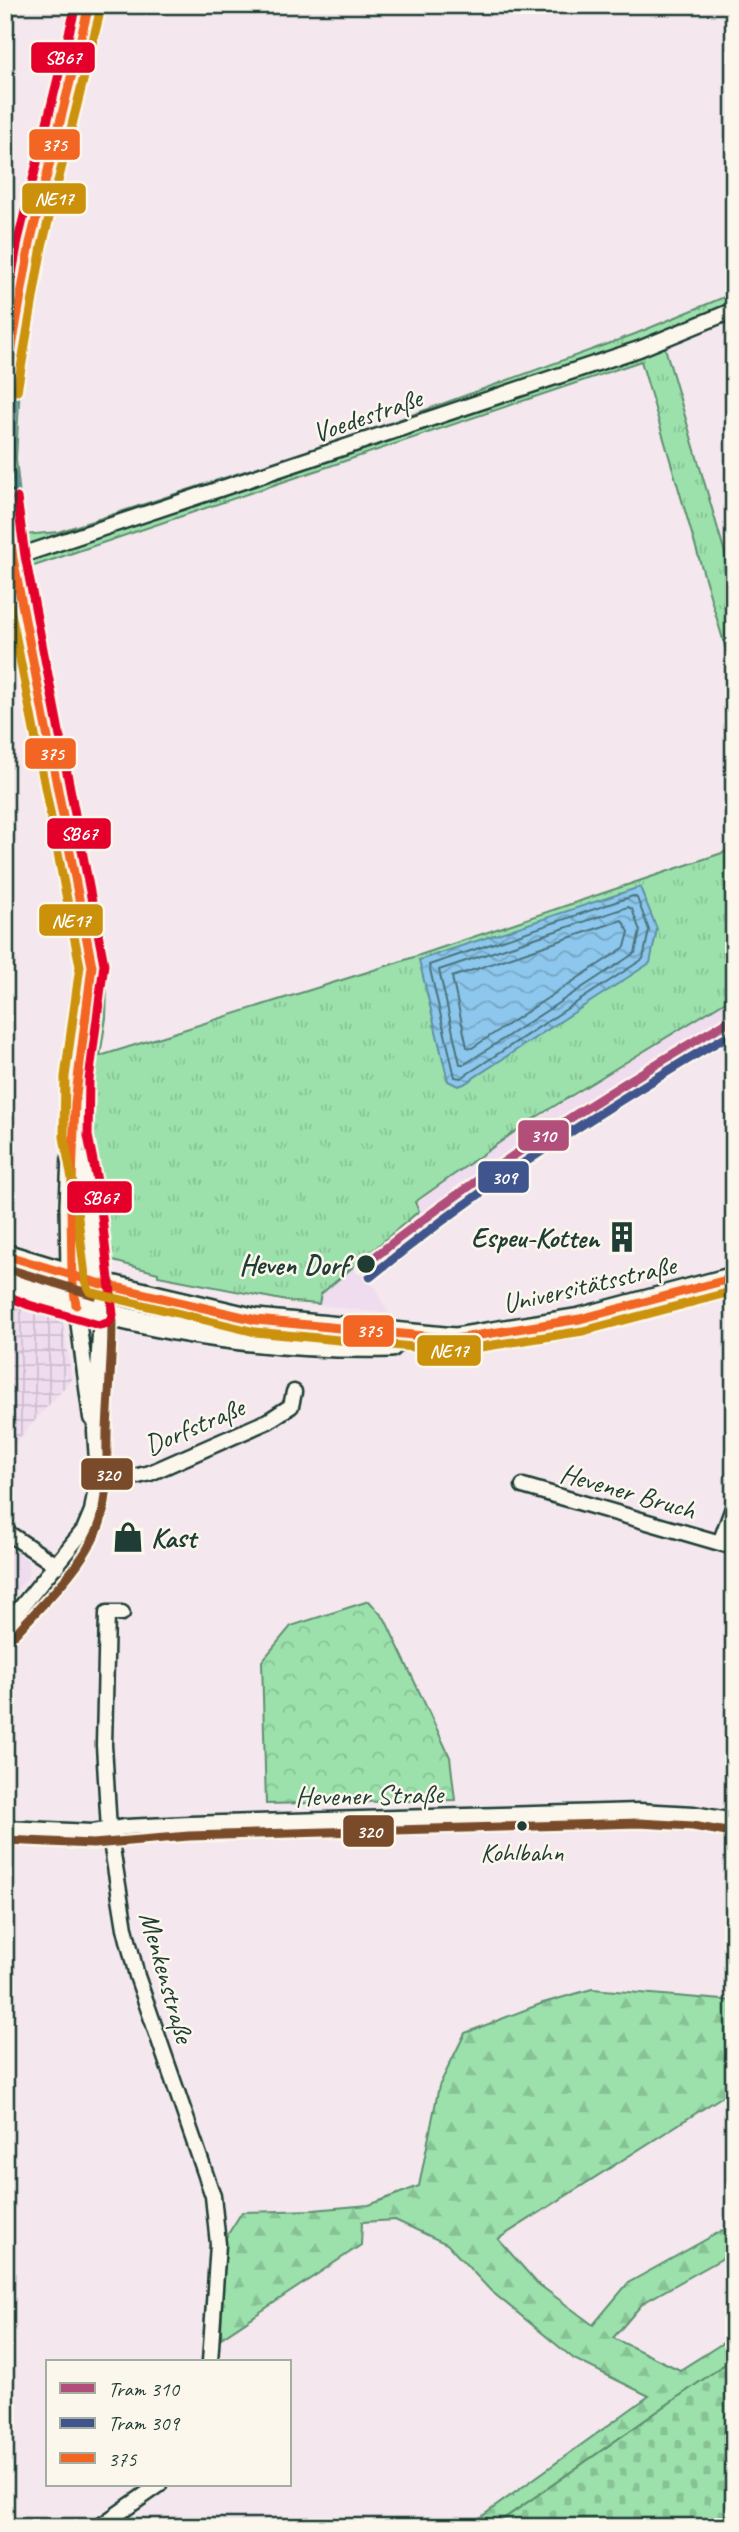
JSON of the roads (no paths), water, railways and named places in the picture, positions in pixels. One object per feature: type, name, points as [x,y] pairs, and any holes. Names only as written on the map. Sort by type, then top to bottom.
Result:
[{"type":"street","points":[[5,389],[30,243],[89,5]]},
{"type":"street","name":"Voedestraße","points":[[13,558],[613,357],[734,310]]},
{"type":"street","points":[[5,500],[13,558],[84,913],[92,966],[77,1079],[71,1206],[72,1276],[88,1405],[95,1431]]},
{"type":"street","points":[[5,1627],[84,1531],[92,1511],[98,1476],[95,1431],[102,1313],[88,1192],[76,1137]]},
{"type":"street","name":"Universitätsstraße","points":[[5,1255],[98,1283],[256,1320],[455,1339]]},
{"type":"street","name":"Universitätsstraße","points":[[5,1281],[76,1306],[138,1322],[277,1343],[363,1346],[429,1344],[580,1319],[733,1282]]},
{"type":"street","name":"Dorfstraße","points":[[98,1476],[126,1479],[163,1468],[268,1421],[291,1406],[294,1392]]},
{"type":"street","name":"Hevener Bruch","points":[[523,1486],[727,1545],[734,1505]]},
{"type":"street","points":[[5,1531],[57,1566]]},
{"type":"street","name":"Menkenstraße","points":[[122,1613],[107,1613],[104,1745],[109,1830],[125,1928],[137,1976],[213,2196],[218,2244],[210,2360]]},
{"type":"street","name":"Hevener Straße","points":[[5,1828],[109,1830],[189,1824],[639,1811],[694,1814],[734,1821]]},
{"type":"street","points":[[99,2527],[158,2486]]},
{"type":"water","points":[[640,887],[657,929],[650,963],[464,1084],[458,1086],[448,1081],[419,960]]},
{"type":"waterway","points":[[67,138],[102,5]]},
{"type":"waterway","points":[[36,269],[54,190]]},
{"type":"waterway","points":[[12,460],[16,385]]},
{"type":"waterway","points":[[14,473],[21,536]]},
{"type":"tram line","name":"310","points":[[362,1267],[451,1199],[543,1136],[734,1018]]},
{"type":"tram line","name":"309","points":[[370,1277],[457,1210],[547,1147],[734,1032]]},
{"type":"place","name":"Espeu-Kotten","points":[[622,1237]]},
{"type":"place","name":"Heven Dorf","points":[[366,1264]]},
{"type":"place","name":"Kast","points":[[128,1537]]},
{"type":"place","name":"Kohlbahn","points":[[522,1826]]}]
